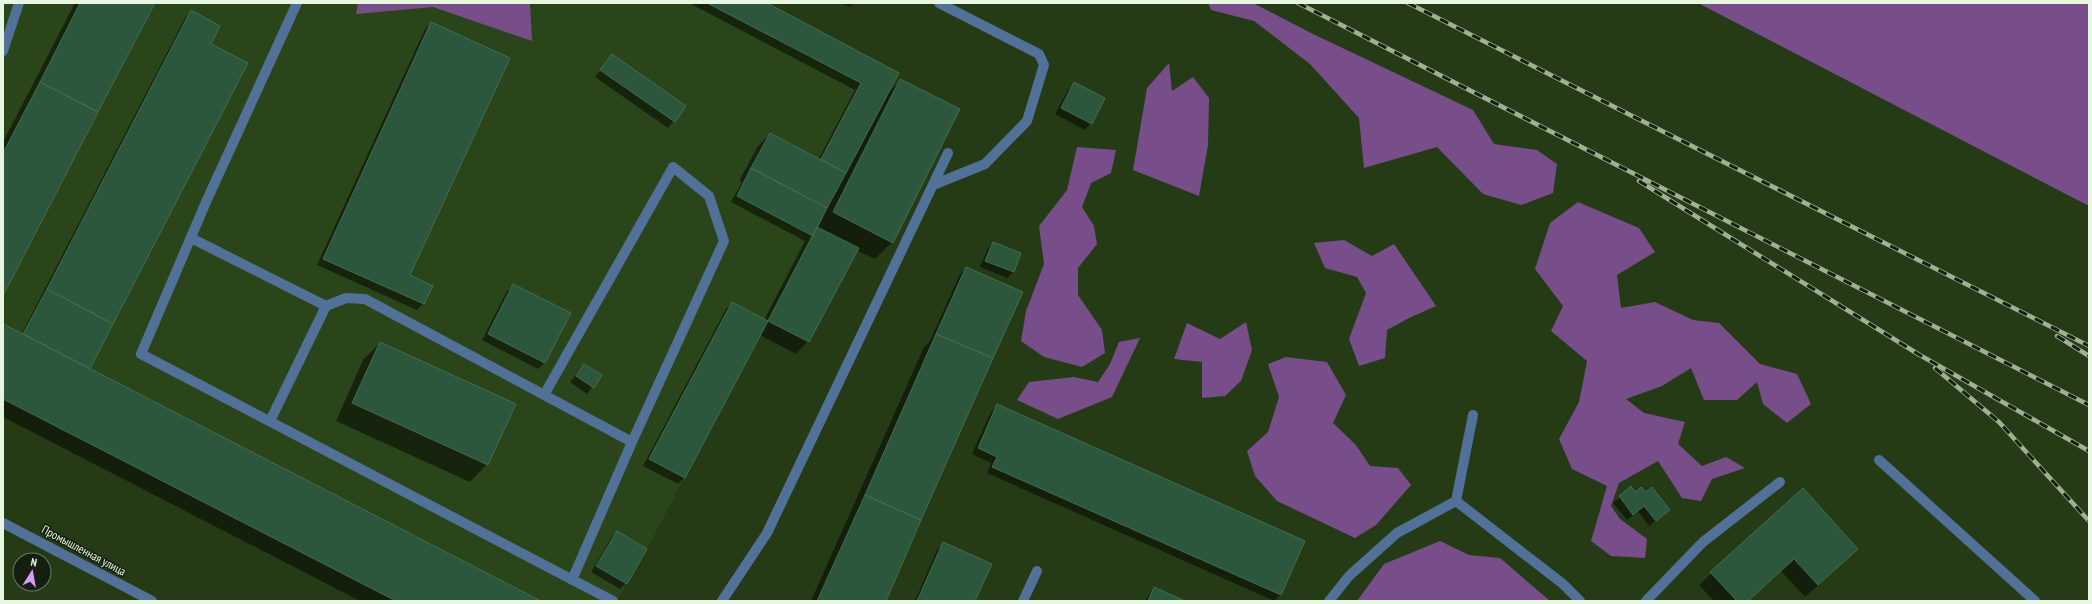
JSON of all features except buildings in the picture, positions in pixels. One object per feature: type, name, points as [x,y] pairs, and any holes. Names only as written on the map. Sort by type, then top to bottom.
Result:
[{"type":"street","points":[[3,51],[19,3]]},
{"type":"street","points":[[297,3],[191,238],[141,354],[613,601]]},
{"type":"street","points":[[933,185],[985,164],[1027,121],[1044,65],[1039,54],[940,3]]},
{"type":"street","points":[[722,601],[767,534],[948,153]]},
{"type":"street","points":[[544,395],[673,167],[709,196],[724,241],[632,442],[572,580]]},
{"type":"street","points":[[191,238],[326,306]]},
{"type":"street","points":[[270,422],[326,306],[346,298],[365,299],[632,442]]},
{"type":"street","points":[[1456,501],[1473,415]]},
{"type":"street","points":[[1879,460],[2035,601]]},
{"type":"street","points":[[1646,601],[1703,542],[1780,482]]},
{"type":"street","points":[[1330,601],[1349,576],[1397,533],[1456,501]]},
{"type":"street","points":[[1456,501],[1563,584],[1580,601]]},
{"type":"street","name":"Промышленная улица","points":[[3,523],[152,601]]},
{"type":"street","points":[[1023,601],[1037,571]]},
{"type":"shaded area","points":[[3,3],[767,3],[899,73],[647,549],[617,601],[396,601],[3,399]]},
{"type":"shaded area","points":[[358,3],[530,3],[532,41],[433,7],[356,14]]},
{"type":"shaded area","points":[[1208,3],[1253,3],[1313,34],[1473,110],[1494,144],[1537,150],[1557,164],[1553,193],[1521,205],[1483,194],[1437,147],[1364,168],[1359,118],[1310,64],[1254,21],[1211,10]]},
{"type":"shaded area","points":[[1698,3],[2089,3],[2089,206]]},
{"type":"shaded area","points":[[1169,63],[1172,91],[1193,77],[1209,98],[1208,145],[1199,196],[1133,170],[1147,88]]},
{"type":"shaded area","points":[[1077,147],[1116,150],[1111,173],[1091,183],[1082,207],[1094,226],[1097,244],[1078,268],[1078,295],[1102,330],[1105,353],[1082,367],[1044,357],[1021,341],[1026,311],[1044,264],[1039,226],[1067,190]]},
{"type":"shaded area","points":[[1578,202],[1639,228],[1655,252],[1617,275],[1621,308],[1655,302],[1693,320],[1719,323],[1760,364],[1797,374],[1811,404],[1787,423],[1763,404],[1757,382],[1737,400],[1704,400],[1691,368],[1662,386],[1626,399],[1644,413],[1685,422],[1678,444],[1702,466],[1726,457],[1745,468],[1712,479],[1701,501],[1682,498],[1658,461],[1619,483],[1611,506],[1620,519],[1647,539],[1645,558],[1611,556],[1591,541],[1607,486],[1572,469],[1559,439],[1579,402],[1587,361],[1551,331],[1563,306],[1535,269],[1550,223]]},
{"type":"shaded area","points":[[1344,240],[1372,256],[1394,244],[1436,306],[1387,330],[1385,358],[1359,366],[1349,339],[1366,293],[1357,277],[1325,268],[1314,243]]},
{"type":"shaded area","points":[[1246,322],[1252,350],[1241,381],[1225,396],[1202,398],[1202,362],[1174,359],[1187,323],[1220,339]]},
{"type":"shaded area","points":[[1140,338],[1112,397],[1058,419],[1017,400],[1029,382],[1074,377],[1098,382],[1110,364],[1119,342]]},
{"type":"shaded area","points":[[1286,357],[1327,362],[1346,395],[1333,423],[1356,445],[1370,466],[1398,468],[1411,485],[1376,525],[1355,538],[1277,501],[1255,476],[1247,451],[1268,432],[1279,397],[1268,364]]},
{"type":"shaded area","points":[[1440,541],[1469,555],[1500,558],[1550,601],[1357,601],[1384,564]]},
{"type":"railway","points":[[1298,3],[2089,405]]},
{"type":"railway","points":[[1408,3],[2089,346]]},
{"type":"railway","points":[[1639,181],[1918,354],[2089,451]]},
{"type":"railway","points":[[2057,336],[2089,356]]},
{"type":"railway","points":[[1935,368],[1999,422],[2089,521]]}]
